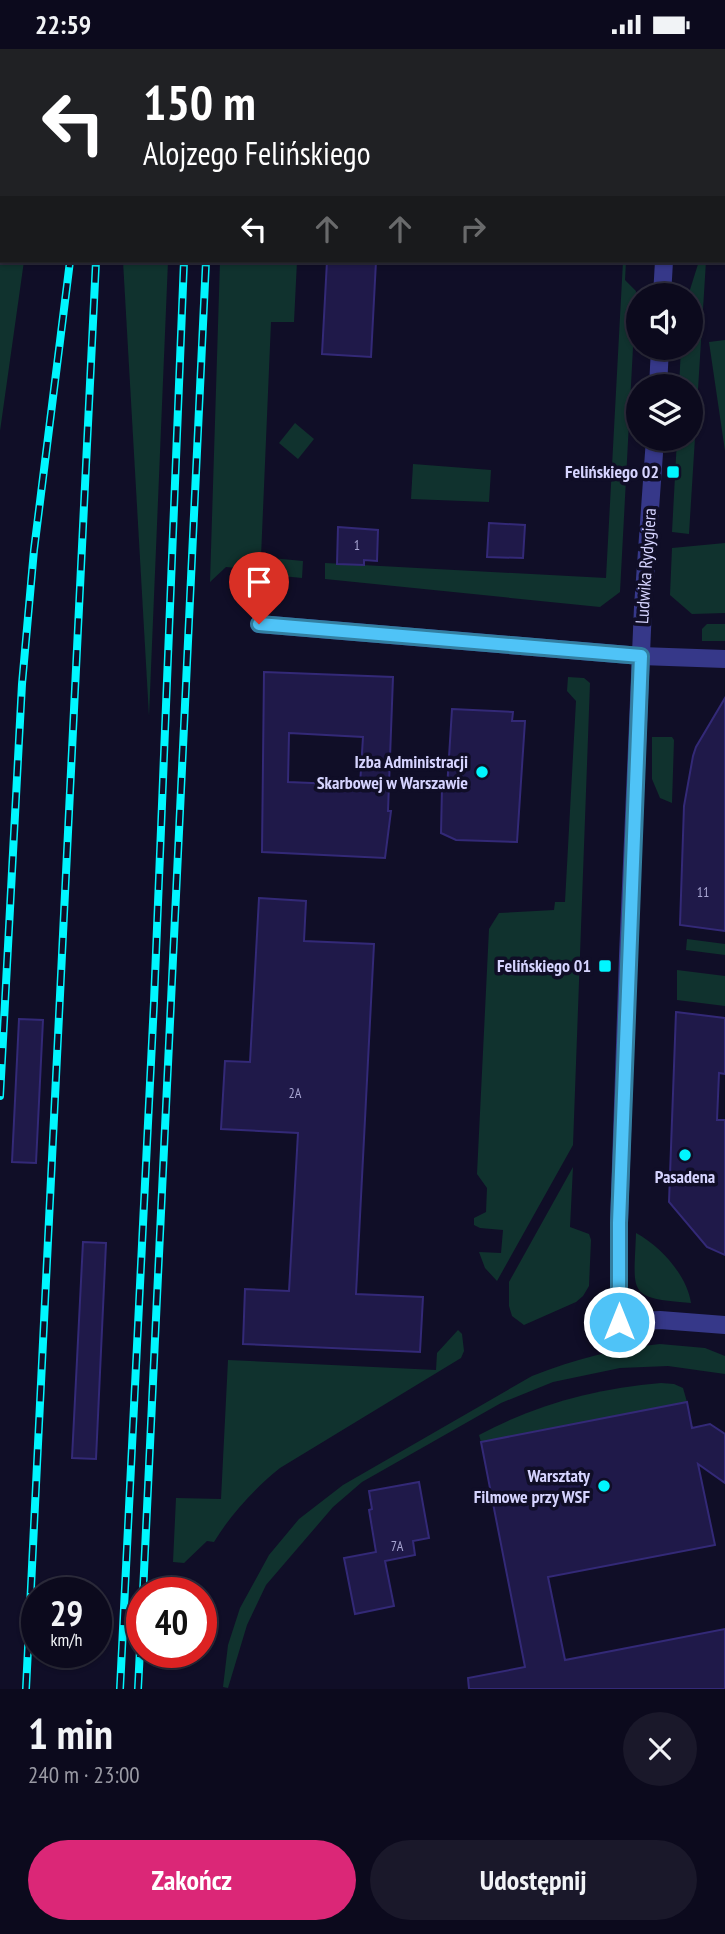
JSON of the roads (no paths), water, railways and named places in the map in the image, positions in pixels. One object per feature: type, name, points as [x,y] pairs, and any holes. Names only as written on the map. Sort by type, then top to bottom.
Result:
[{"type":"street","points":[[663,283],[664,263]]},
{"type":"street","name":"Ludwika Rydygiera","points":[[654,451],[641,656],[619,1223],[619,1322],[660,1320],[725,1325]]},
{"type":"street","points":[[259,624],[641,656],[725,659]]},
{"type":"railway","points":[[0,1096],[22,684],[34,550],[70,263]]},
{"type":"railway","points":[[26,1689],[96,263]]},
{"type":"railway","points":[[120,1689],[154,1002],[184,263]]},
{"type":"railway","points":[[144,1577],[206,263]]},
{"type":"railway","points":[[138,1689],[139,1668]]},
{"type":"place","name":"Felińskiego 02","points":[[673,472]]},
{"type":"place","name":"Izba Administracji Skarbowej w Warszawie","points":[[482,772]]},
{"type":"place","name":"Felińskiego 01","points":[[605,966]]},
{"type":"place","name":"Pasadena","points":[[685,1155]]},
{"type":"place","name":"Warsztaty Filmowe przy WSF","points":[[604,1486]]}]
